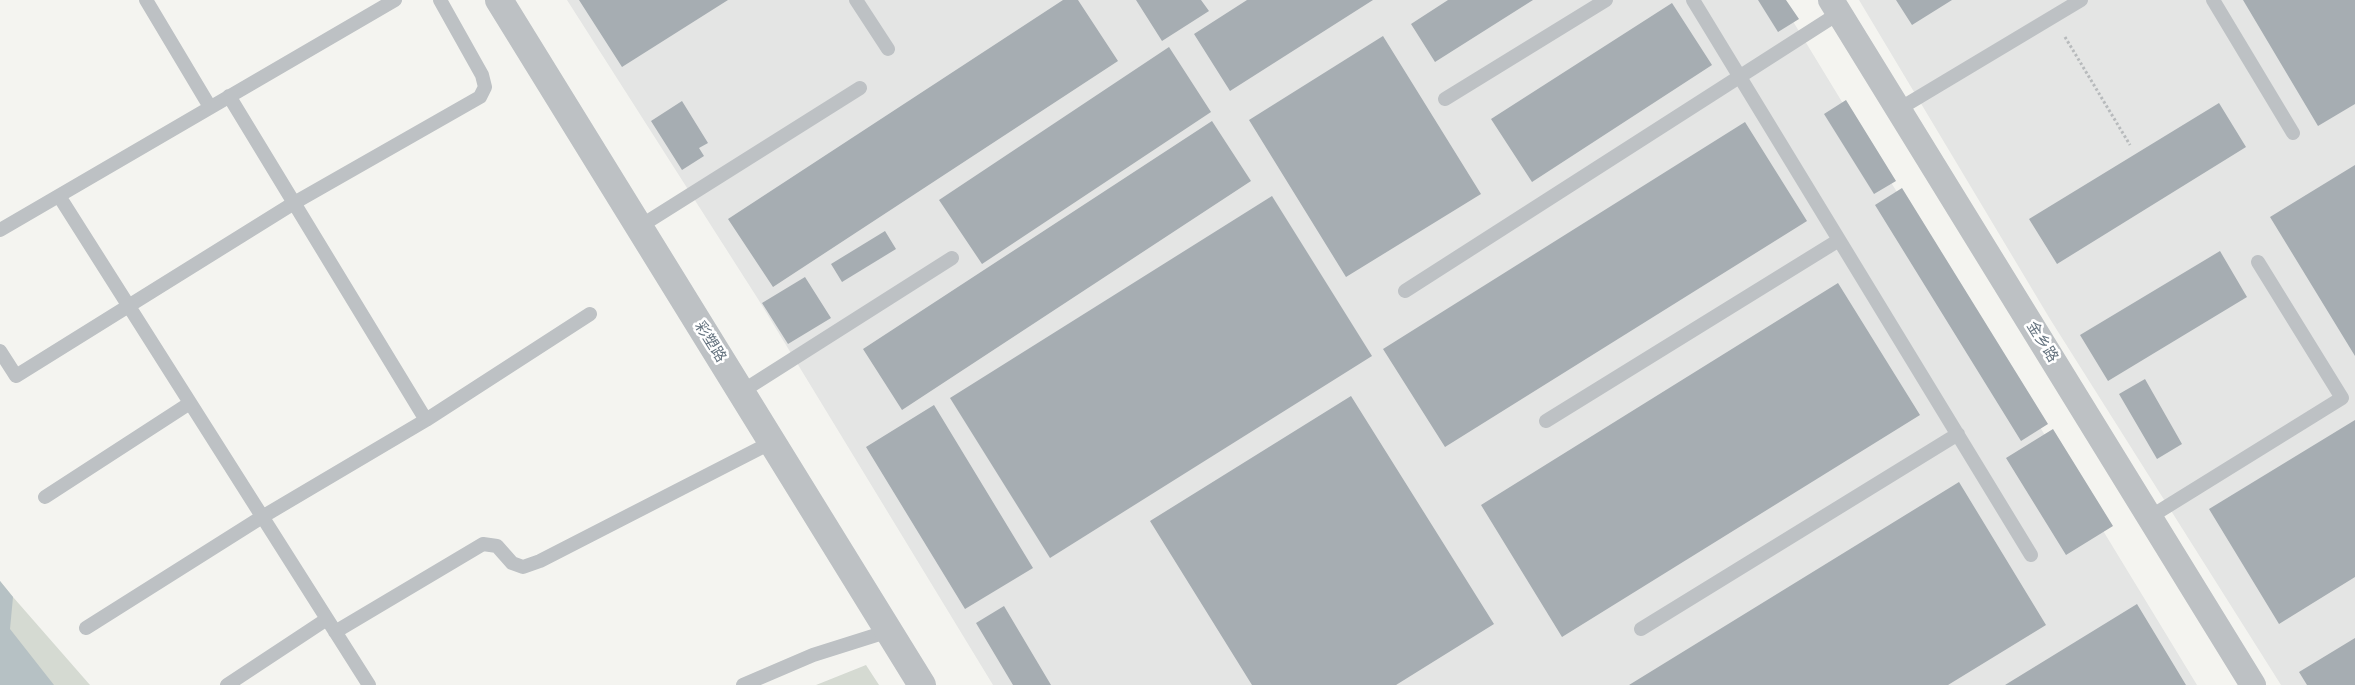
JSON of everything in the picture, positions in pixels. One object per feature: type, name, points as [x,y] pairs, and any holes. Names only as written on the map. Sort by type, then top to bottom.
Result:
[{"type":"street","name":"彩塑路","points":[[498,0],[922,685]]},
{"type":"street","name":"金乡路","points":[[1835,7],[2253,685]]},
{"type":"lane","points":[[146,0],[210,107]]},
{"type":"lane","points":[[0,230],[396,0]]},
{"type":"lane","points":[[0,351],[16,376],[294,203],[480,97],[485,87],[482,75],[440,0]]},
{"type":"lane","points":[[856,0],[888,49]]},
{"type":"lane","points":[[1445,99],[1606,0]]},
{"type":"lane","points":[[1693,0],[2031,555]]},
{"type":"lane","points":[[1899,109],[2082,0]]},
{"type":"lane","points":[[2213,0],[2293,133]]},
{"type":"lane","points":[[1405,291],[1740,77],[1835,7]]},
{"type":"lane","points":[[639,227],[860,88]]},
{"type":"lane","points":[[229,96],[426,420]]},
{"type":"lane","points":[[58,196],[369,685]]},
{"type":"lane","points":[[1546,421],[1840,240]]},
{"type":"lane","points":[[741,392],[952,258]]},
{"type":"lane","points":[[2150,517],[2342,398],[2258,262]]},
{"type":"lane","points":[[86,628],[262,517],[426,420],[590,314]]},
{"type":"lane","points":[[45,497],[190,403]]},
{"type":"lane","points":[[1641,629],[1958,434]]},
{"type":"lane","points":[[335,632],[483,544],[497,546],[512,562],[523,567],[540,561],[772,442]]},
{"type":"lane","points":[[227,685],[327,619]]},
{"type":"lane","points":[[743,685],[813,655],[889,631]]},
{"type":"path","points":[[2052,17],[2130,145]]},
{"type":"shaded area","points":[[567,0],[1780,0],[2197,685],[993,685],[758,299]]},
{"type":"shaded area","points":[[1859,0],[2355,0],[2355,685],[2281,685],[2050,319]]},
{"type":"shaded area","points":[[0,581],[13,597],[90,685],[0,685]]},
{"type":"shaded area","points":[[0,581],[13,597],[10,629],[54,685],[0,685]]},
{"type":"shaded area","points":[[866,665],[879,685],[816,685]]},
{"type":"building","points":[[579,0],[728,0],[622,67]]},
{"type":"building","points":[[1063,0],[1078,0],[1118,61],[773,287],[728,219]]},
{"type":"building","points":[[1136,0],[1201,0],[1209,11],[1162,41]]},
{"type":"building","points":[[1247,0],[1373,0],[1230,91],[1194,34]]},
{"type":"building","points":[[1448,0],[1533,0],[1435,62],[1411,24]]},
{"type":"building","points":[[1758,0],[1786,0],[1799,19],[1778,32]]},
{"type":"building","points":[[1896,0],[1952,0],[1912,25]]},
{"type":"building","points":[[2243,0],[2355,0],[2355,104],[2318,126]]},
{"type":"building","points":[[1672,3],[1712,65],[1532,182],[1491,119]]},
{"type":"building","points":[[1383,36],[1481,194],[1346,277],[1249,120]]},
{"type":"building","points":[[1169,47],[1211,112],[982,264],[939,200]]},
{"type":"building","points":[[1846,100],[1896,181],[1874,194],[1824,114]]},
{"type":"building","points":[[682,101],[708,143],[699,148],[704,156],[682,170],[651,121]]},
{"type":"building","points":[[2219,103],[2246,147],[2057,264],[2029,219]]},
{"type":"building","points":[[1212,121],[1251,181],[902,410],[863,349]]},
{"type":"building","points":[[1745,122],[1807,221],[1445,447],[1383,349]]},
{"type":"building","points":[[2355,165],[2355,356],[2270,217]]},
{"type":"building","points":[[1902,188],[2048,424],[2021,441],[1875,205]]},
{"type":"building","points":[[1272,196],[1372,356],[1050,558],[950,398]]},
{"type":"building","points":[[885,231],[896,249],[842,282],[831,264]]},
{"type":"building","points":[[2220,251],[2247,297],[2108,381],[2080,335]]},
{"type":"building","points":[[805,277],[831,318],[788,344],[762,303]]},
{"type":"building","points":[[1838,283],[1920,415],[1562,637],[1481,505]]},
{"type":"building","points":[[2145,379],[2182,444],[2157,459],[2119,394]]},
{"type":"building","points":[[1351,396],[1494,624],[1396,685],[1252,685],[1150,521]]},
{"type":"building","points":[[934,405],[1033,568],[965,609],[866,447]]},
{"type":"building","points":[[2355,420],[2355,577],[2279,624],[2209,509]]},
{"type":"building","points":[[2053,429],[2113,526],[2066,555],[2006,458]]},
{"type":"building","points":[[1959,482],[2046,625],[1948,685],[1629,685]]},
{"type":"building","points":[[2137,604],[2186,685],[2005,685]]},
{"type":"building","points":[[1004,606],[1051,685],[1013,685],[976,623]]},
{"type":"building","points":[[2355,638],[2355,685],[2307,685],[2299,672]]}]
